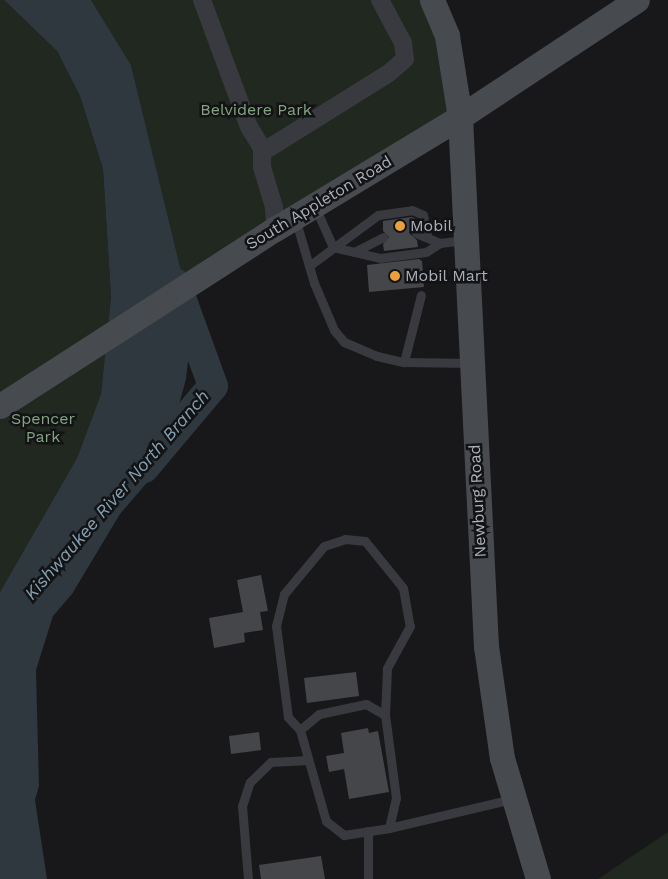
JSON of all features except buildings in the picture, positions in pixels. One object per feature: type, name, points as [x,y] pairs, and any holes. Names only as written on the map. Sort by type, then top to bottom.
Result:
[{"type":"main road","name":"Newburg Road","points":[[432,0],[447,36],[460,117],[486,646],[502,758],[538,879]]},
{"type":"main road","name":"South Appleton Road","points":[[0,406],[223,262],[460,117],[637,0]]},
{"type":"street","points":[[202,0],[249,127],[262,148],[262,167],[274,207],[295,217]]},
{"type":"street","points":[[262,148],[269,148],[373,83],[406,59],[403,42],[380,0]]},
{"type":"lane","points":[[309,266],[378,215],[412,210],[423,216],[427,236]]},
{"type":"lane","points":[[295,217],[333,247],[380,258],[426,252],[440,243],[465,240]]},
{"type":"lane","points":[[295,217],[309,266],[334,330],[344,342],[377,356],[404,362],[471,363]]},
{"type":"lane","points":[[416,233],[440,243]]},
{"type":"lane","points":[[354,252],[383,237]]},
{"type":"lane","points":[[404,362],[421,295]]},
{"type":"lane","points":[[389,828],[396,798],[385,715],[388,668],[410,626],[404,588],[365,541],[345,539],[324,546],[284,594],[276,626],[288,717],[300,730],[326,821],[344,835],[389,828],[515,799]]},
{"type":"lane","points":[[300,730],[319,714],[366,704],[385,715]]},
{"type":"lane","points":[[248,879],[242,806],[250,782],[271,762],[308,760]]},
{"type":"lane","points":[[368,831],[368,879]]},
{"type":"green space","name":"Spencer Park","points":[[0,0],[4,0],[57,51],[80,96],[103,169],[111,297],[101,394],[77,458],[0,592]]},
{"type":"green space","name":"Belvidere Park","points":[[91,0],[432,0],[460,117],[184,283],[131,65]]},
{"type":"green space","points":[[668,832],[668,879],[598,879]]},
{"type":"water","points":[[4,0],[91,0],[131,65],[184,283],[191,335],[186,379],[163,464],[120,514],[72,594],[53,616],[36,670],[39,786],[35,800],[47,879],[0,879],[0,592],[77,458],[101,394],[111,297],[103,169],[80,96],[57,51]]},
{"type":"waterway","name":"Kishwaukee River North Branch","points":[[144,468],[213,386],[176,284]]},
{"type":"place","name":"Mobil","points":[[400,226]]},
{"type":"place","name":"Mobil Mart","points":[[395,276]]}]
